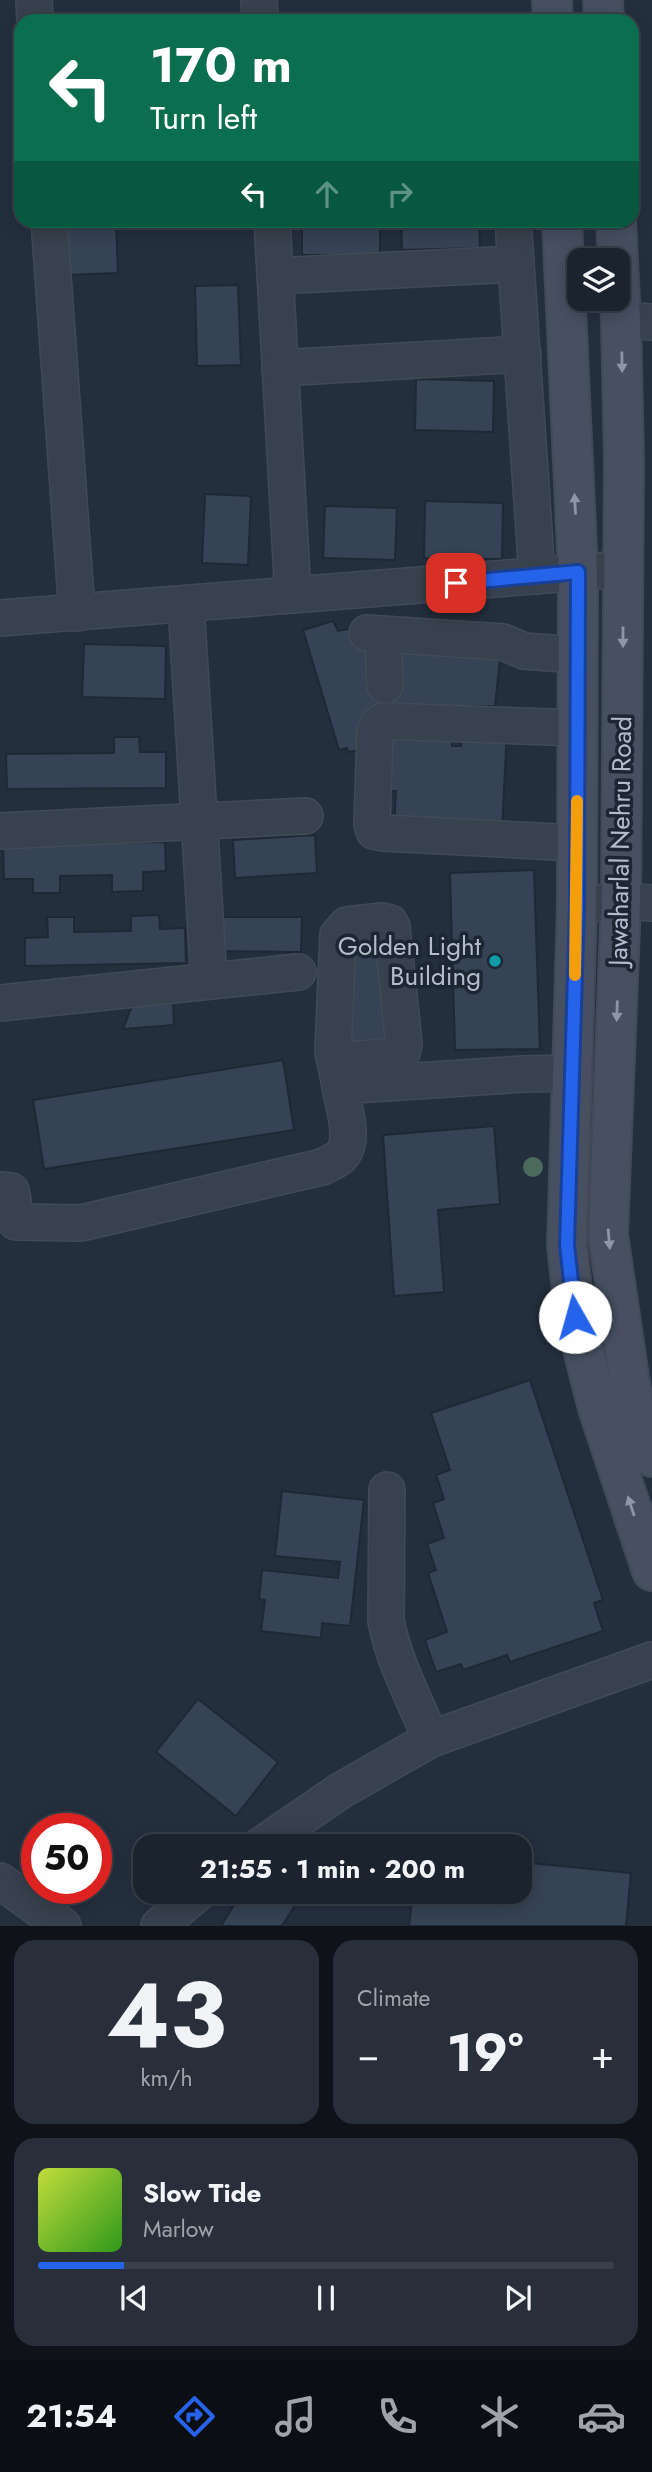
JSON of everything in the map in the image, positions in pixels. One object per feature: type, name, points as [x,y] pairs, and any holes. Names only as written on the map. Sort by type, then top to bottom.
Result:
[{"type":"main road","name":"Jawaharlal Nehru Road","points":[[562,228],[578,572],[577,905],[567,1245],[575,1317],[598,1408],[652,1571]]},
{"type":"main road","name":"Jawaharlal Nehru Road","points":[[618,228],[637,321],[624,461],[623,569],[637,902],[608,1236],[634,1404],[652,1457]]},
{"type":"street","points":[[50,228],[77,613]]},
{"type":"street","points":[[272,228],[293,595]]},
{"type":"street","points":[[514,228],[537,576]]},
{"type":"street","points":[[275,275],[516,264]]},
{"type":"street","points":[[280,368],[523,354]]},
{"type":"street","points":[[0,618],[623,569]]},
{"type":"street","points":[[186,604],[209,981]]},
{"type":"street","points":[[385,685],[375,633],[503,642],[524,651],[577,655]]},
{"type":"street","points":[[577,728],[383,721],[374,731],[372,824],[374,831],[384,833],[577,843]]},
{"type":"street","points":[[0,831],[305,816]]},
{"type":"street","points":[[577,905],[637,902]]},
{"type":"street","points":[[0,1003],[298,972]]},
{"type":"street","points":[[0,1190],[11,1191],[14,1199],[12,1213],[16,1222],[81,1223],[322,1167],[340,1158],[348,1138],[337,1073],[572,1073]]},
{"type":"street","points":[[387,1490],[386,1621],[395,1657],[431,1739]]},
{"type":"street","points":[[277,1834],[340,1791],[431,1739],[652,1660]]},
{"type":"street","points":[[0,1881],[62,1926]]},
{"type":"street","points":[[159,1926],[186,1904]]},
{"type":"building","points":[[65,228],[116,228],[118,273],[67,275]]},
{"type":"building","points":[[302,228],[380,228],[380,255],[302,255]]},
{"type":"building","points":[[401,228],[479,228],[480,248],[402,250]]},
{"type":"building","points":[[238,285],[241,365],[197,366],[195,286]]},
{"type":"building","points":[[416,379],[494,381],[493,432],[415,430]]},
{"type":"building","points":[[205,494],[251,496],[248,565],[202,563]]},
{"type":"building","points":[[425,501],[503,503],[502,559],[424,558]]},
{"type":"building","points":[[325,506],[397,508],[395,560],[323,558]]},
{"type":"building","points":[[333,621],[338,631],[360,627],[500,659],[495,706],[383,706],[361,750],[339,750],[303,630]]},
{"type":"building","points":[[84,644],[166,646],[165,699],[82,697]]},
{"type":"building","points":[[463,728],[507,730],[502,831],[394,826],[396,791],[390,791],[386,729],[453,732],[452,746],[461,746]]},
{"type":"building","points":[[114,737],[139,737],[140,752],[166,752],[166,788],[7,789],[6,754],[114,753]]},
{"type":"building","points":[[315,835],[317,873],[235,878],[233,840]]},
{"type":"building","points":[[165,842],[166,871],[143,872],[143,891],[112,892],[112,875],[60,876],[60,893],[33,893],[33,879],[4,879],[3,844]]},
{"type":"building","name":"Golden Light Building","points":[[534,870],[540,1049],[455,1050],[450,873]]},
{"type":"building","points":[[159,915],[160,929],[185,928],[186,963],[25,966],[25,938],[48,937],[47,917],[74,917],[74,932],[131,931],[131,916]]},
{"type":"building","points":[[217,917],[302,917],[301,952],[217,951]]},
{"type":"building","points":[[388,926],[390,1043],[338,1055],[351,929]]},
{"type":"building","points":[[135,998],[173,1003],[174,1025],[123,1029]]},
{"type":"building","points":[[283,1060],[294,1130],[44,1169],[33,1100]]},
{"type":"building","points":[[494,1126],[500,1204],[438,1210],[444,1292],[394,1296],[383,1135]]},
{"type":"building","points":[[530,1380],[603,1600],[594,1603],[603,1631],[510,1662],[507,1655],[463,1670],[461,1664],[436,1672],[425,1640],[447,1632],[428,1573],[436,1570],[427,1544],[444,1538],[433,1503],[444,1499],[436,1475],[450,1470],[431,1413]]},
{"type":"building","points":[[282,1491],[364,1500],[350,1626],[322,1623],[321,1638],[261,1631],[265,1600],[259,1599],[262,1570],[338,1578],[340,1562],[275,1556]]},
{"type":"building","points":[[198,1699],[278,1762],[236,1816],[156,1752]]},
{"type":"building","points":[[532,1863],[631,1873],[626,1926],[409,1926],[412,1904],[532,1904]]},
{"type":"building","points":[[235,1904],[296,1904],[282,1926],[221,1926]]},
{"type":"slow traffic","points":[[575,975],[577,801]]},
{"type":"place","name":"Golden Light Building","points":[[495,961]]},
{"type":"route","points":[[456,583],[578,572],[577,905],[567,1245],[575,1317]]}]
